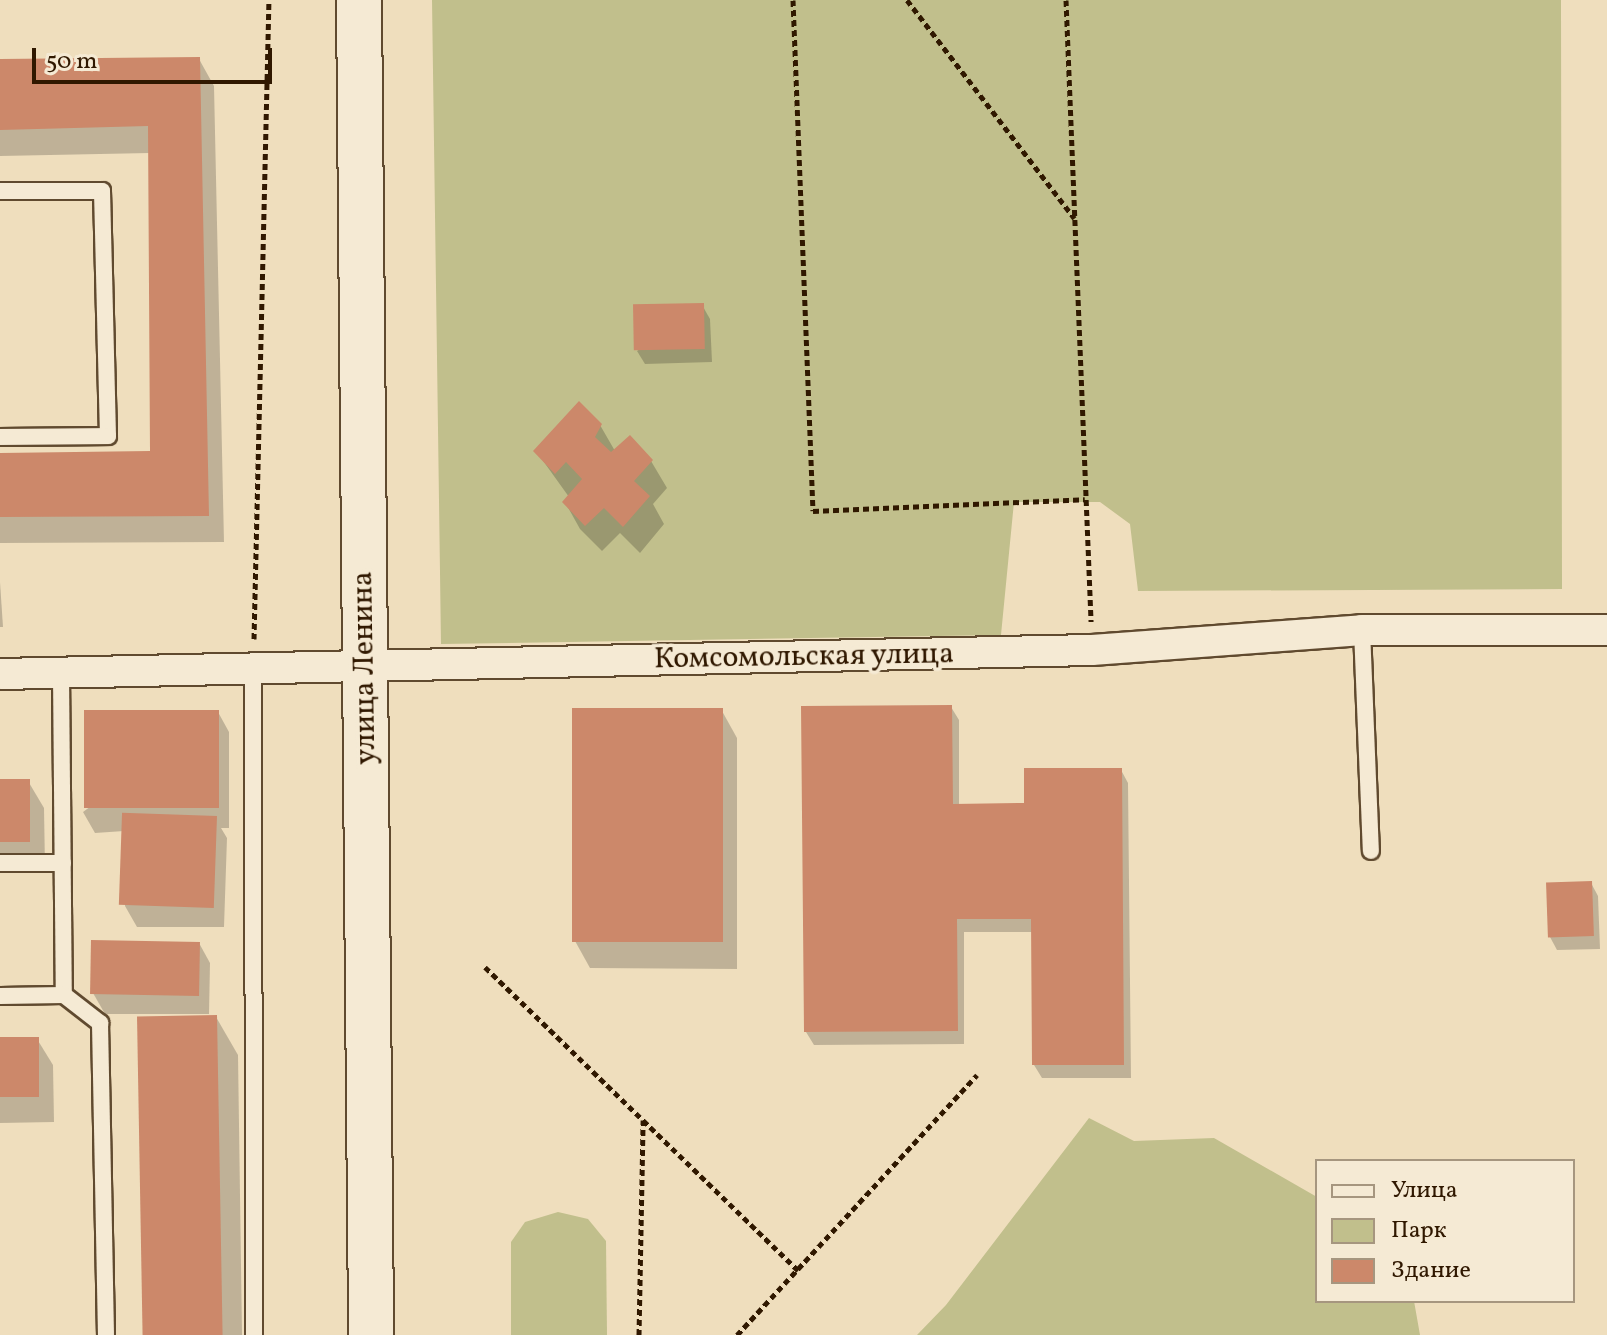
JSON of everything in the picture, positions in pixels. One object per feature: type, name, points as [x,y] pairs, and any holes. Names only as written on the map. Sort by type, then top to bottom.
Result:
[{"type":"street","name":"улица Ленина","points":[[359,0],[371,1335]]},
{"type":"street","name":"Комсомольская улица","points":[[0,674],[1092,650],[1362,630],[1607,630]]},
{"type":"lane","points":[[0,191],[102,191],[108,436],[0,437]]},
{"type":"lane","points":[[1362,630],[1371,851]]},
{"type":"lane","points":[[253,670],[254,1335]]},
{"type":"lane","points":[[61,673],[64,995]]},
{"type":"lane","points":[[0,863],[63,863]]},
{"type":"lane","points":[[0,996],[64,995],[100,1023],[106,1335]]},
{"type":"path","points":[[253,670],[269,0]]},
{"type":"path","points":[[793,0],[813,511],[1085,499]]},
{"type":"path","points":[[907,0],[1074,218]]},
{"type":"path","points":[[1066,0],[1092,650]]},
{"type":"path","points":[[485,967],[798,1270]]},
{"type":"path","points":[[737,1335],[977,1075]]},
{"type":"path","points":[[639,1335],[643,1119]]},
{"type":"green space","points":[[432,0],[1561,0],[1562,589],[1138,591],[1130,524],[1100,502],[1014,502],[1001,635],[441,644]]},
{"type":"green space","points":[[1089,1118],[1134,1141],[1214,1138],[1315,1196],[1315,1303],[1414,1303],[1420,1335],[917,1335],[946,1305]]},
{"type":"green space","points":[[558,1212],[588,1219],[606,1241],[607,1335],[511,1335],[511,1242],[525,1222]]},
{"type":"building","points":[[200,57],[209,516],[0,517],[0,453],[150,451],[148,126],[0,130],[0,59]]},
{"type":"building","points":[[704,303],[705,349],[634,350],[633,304]]},
{"type":"building","points":[[579,401],[602,424],[595,437],[611,452],[630,435],[653,460],[634,481],[650,496],[623,527],[604,508],[585,526],[562,502],[582,479],[566,462],[555,474],[533,451]]},
{"type":"building","points":[[952,705],[953,804],[1024,803],[1024,768],[1122,768],[1124,1065],[1032,1065],[1031,919],[957,919],[958,1031],[804,1032],[801,706]]},
{"type":"building","points":[[572,708],[723,708],[723,942],[572,942]]},
{"type":"building","points":[[84,710],[219,710],[219,808],[84,808]]},
{"type":"building","points":[[0,779],[30,779],[30,842],[0,842]]},
{"type":"building","points":[[122,813],[217,816],[214,908],[119,905]]},
{"type":"building","points":[[1592,881],[1594,936],[1548,938],[1546,883]]},
{"type":"building","points":[[91,940],[200,942],[199,996],[90,994]]},
{"type":"building","points":[[217,1015],[223,1335],[143,1335],[137,1016]]},
{"type":"building","points":[[0,1037],[39,1037],[39,1097],[0,1097]]}]
